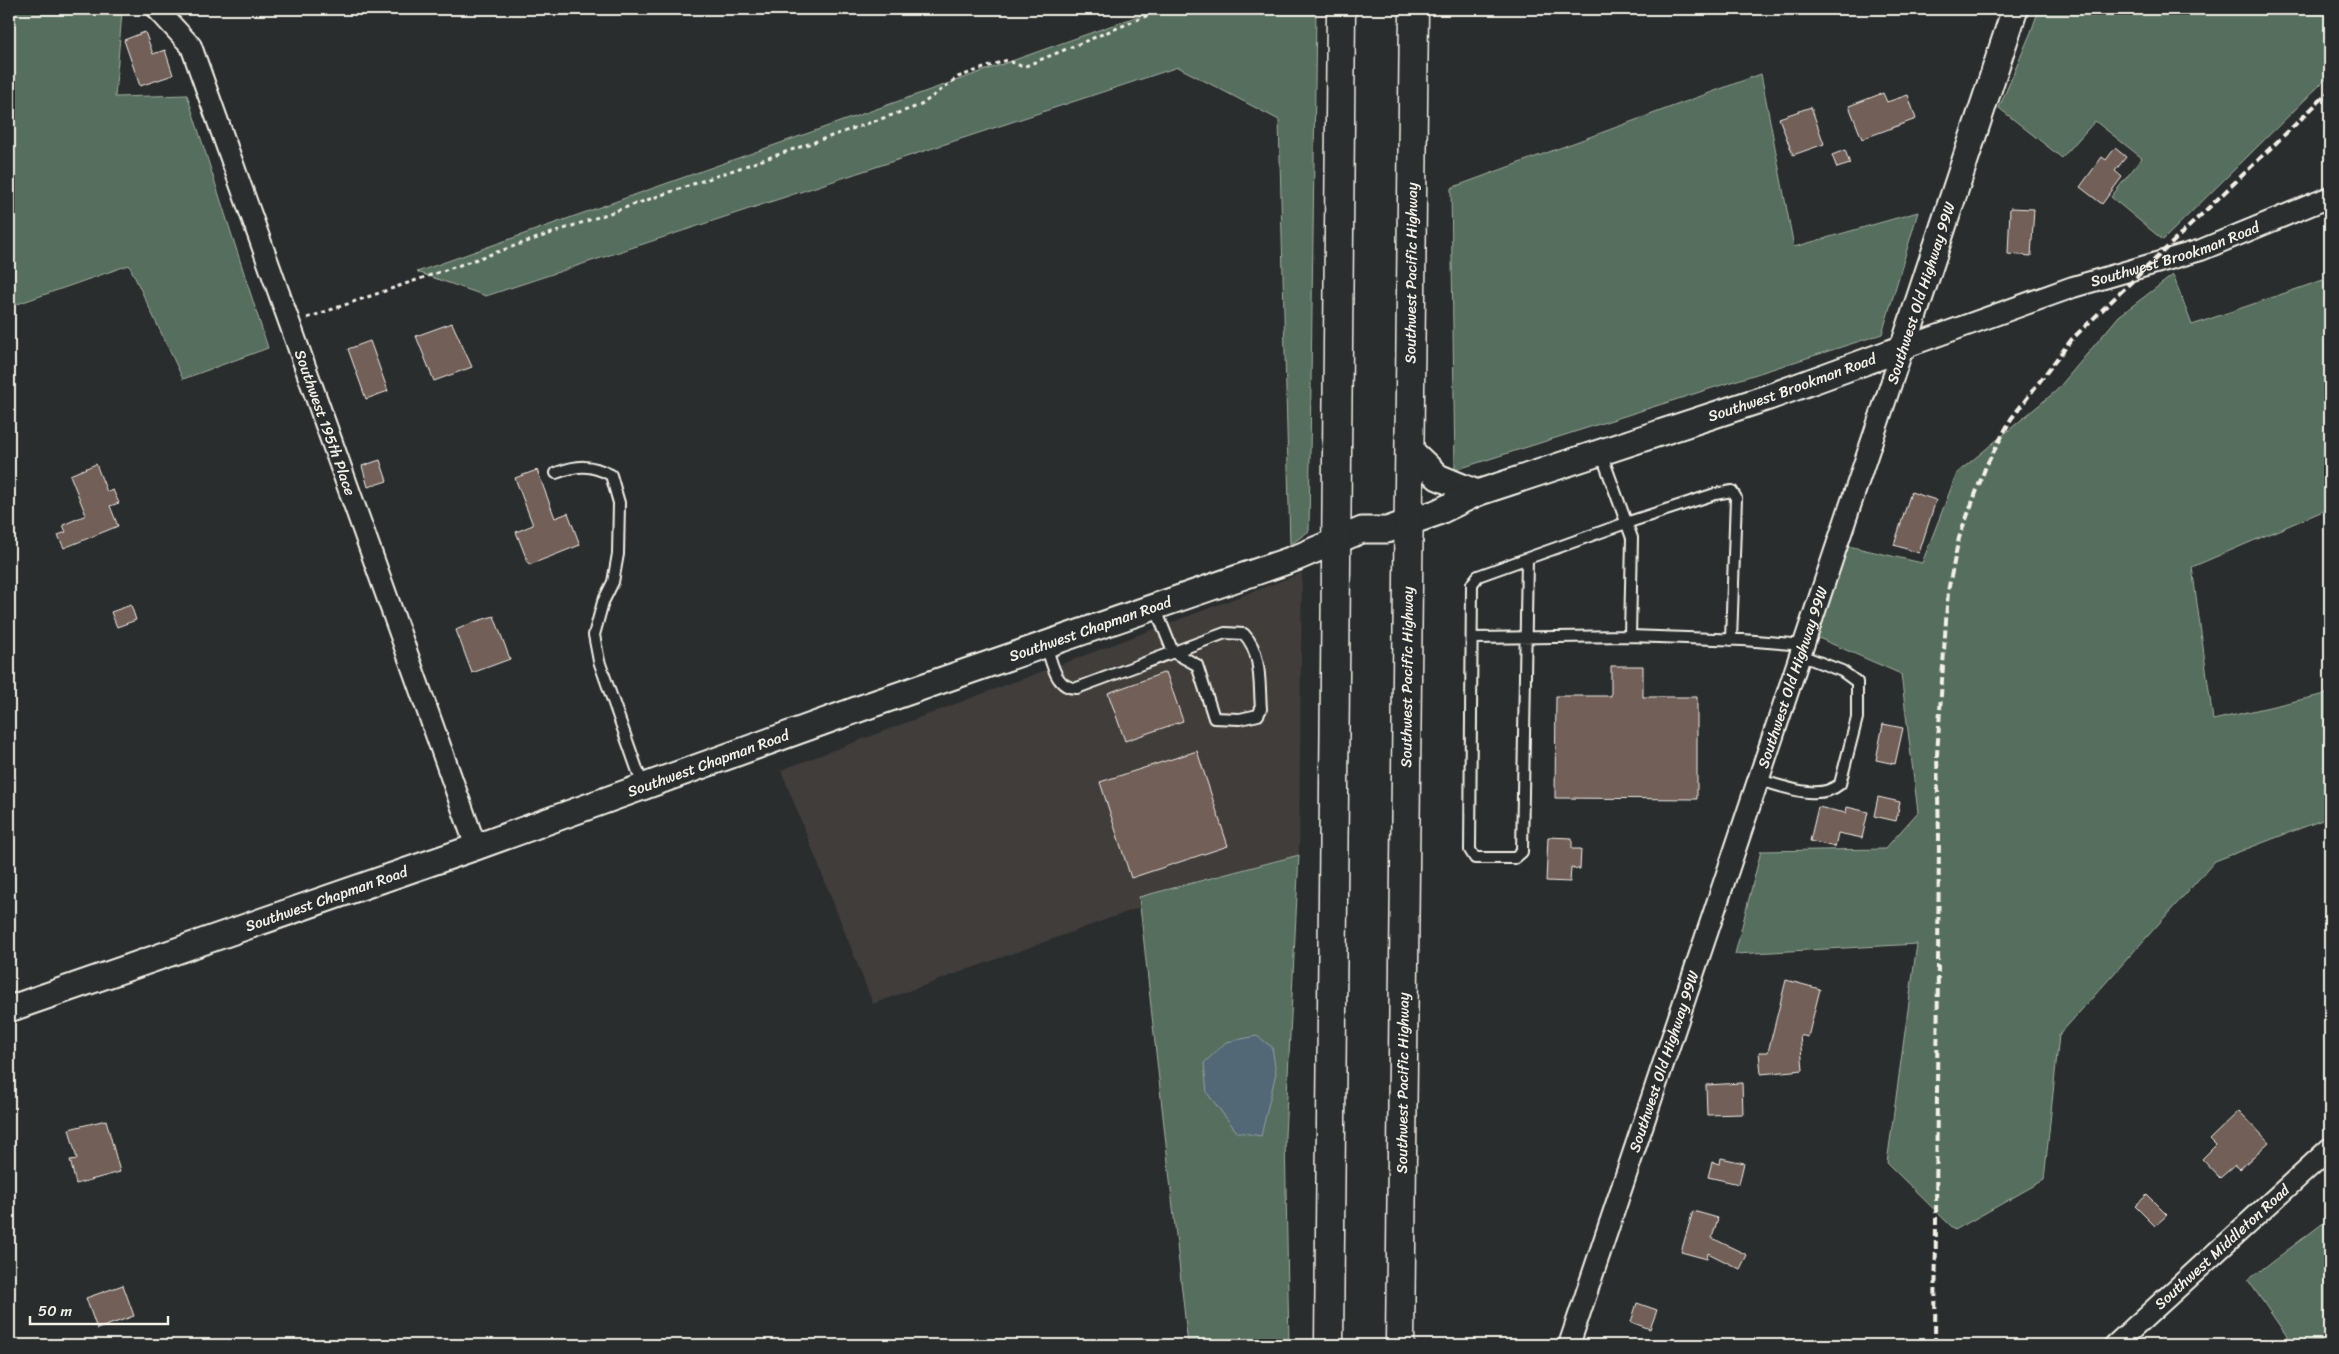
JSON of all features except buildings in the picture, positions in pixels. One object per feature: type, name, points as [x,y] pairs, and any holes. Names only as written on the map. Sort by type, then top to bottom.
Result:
[{"type":"highway","points":[[1329,1345],[1341,9]]},
{"type":"highway","name":"Southwest Pacific Highway","points":[[1400,1345],[1414,9]]},
{"type":"street","name":"Southwest 195th Place","points":[[157,9],[191,46],[476,847]]},
{"type":"street","name":"Southwest Old Highway 99W","points":[[1569,1345],[2015,9]]},
{"type":"street","name":"Southwest Brookman Road","points":[[1409,522],[1436,513],[1477,493],[1769,397],[2073,287],[2201,250],[2330,197]]},
{"type":"street","points":[[1410,450],[1420,462],[1438,477],[1477,493]]},
{"type":"street","name":"Southwest Chapman Road","points":[[9,1009],[476,847],[870,705],[1296,558],[1362,530],[1387,530],[1409,522]]},
{"type":"street","name":"Southwest Middleton Road","points":[[2115,1345],[2330,1148]]},
{"type":"lane","points":[[1601,452],[1632,538],[1630,636]]},
{"type":"lane","points":[[556,473],[572,467],[595,466],[611,474],[620,503],[618,554],[613,582],[603,602],[594,635],[599,661],[643,787]]},
{"type":"lane","points":[[1527,559],[1522,852],[1516,858],[1475,858],[1470,850],[1472,584],[1478,576],[1626,523],[1732,490],[1736,498],[1731,640]]},
{"type":"lane","points":[[1046,645],[1060,684],[1068,688],[1076,688],[1173,652],[1225,633],[1244,634],[1250,641],[1256,655],[1261,709],[1258,715],[1240,719],[1214,718],[1197,665],[1173,652],[1154,607]]},
{"type":"lane","points":[[1472,638],[1630,636],[1731,640],[1802,650],[1842,671],[1857,682],[1857,718],[1840,784],[1832,790],[1820,793],[1791,789],[1759,780]]},
{"type":"path","points":[[290,324],[921,105],[958,77],[1007,60],[1023,67],[1151,14]]},
{"type":"shaded area","points":[[1302,573],[1299,855],[1139,897],[1141,907],[873,1004],[781,770]]},
{"type":"green space","points":[[9,9],[119,9],[122,12],[115,97],[187,95],[268,348],[183,379],[129,265],[9,307]]},
{"type":"green space","points":[[1158,9],[1316,9],[1309,531],[1290,545],[1279,120],[1178,67],[486,296],[417,272]]},
{"type":"green space","points":[[2039,9],[2330,9],[2330,75],[2163,240],[2111,197],[2142,158],[2095,121],[2062,158],[1999,108]]},
{"type":"green space","points":[[1761,74],[1794,247],[1918,212],[1882,334],[1455,470],[1451,188]]},
{"type":"green space","points":[[2173,275],[2192,325],[2323,280],[2330,298],[2330,508],[2192,567],[2213,720],[2330,693],[2330,817],[2215,861],[2059,1035],[2044,1180],[1955,1230],[1887,1163],[1917,944],[1735,954],[1761,851],[1885,849],[1918,812],[1901,674],[1814,636],[1844,545],[1922,563],[1957,473],[2056,391],[2119,316]]},
{"type":"green space","points":[[1299,855],[1285,1136],[1289,1345],[1188,1345],[1139,897]]},
{"type":"green space","points":[[2330,1218],[2330,1345],[2293,1345],[2248,1280]]},
{"type":"water","points":[[1257,1036],[1272,1047],[1276,1073],[1261,1136],[1237,1132],[1207,1093],[1204,1063],[1226,1042]]},
{"type":"railway","points":[[1935,1345],[1939,836],[1937,755],[1948,591],[1959,538],[1986,466],[2011,419],[2072,339],[2330,91]]}]
